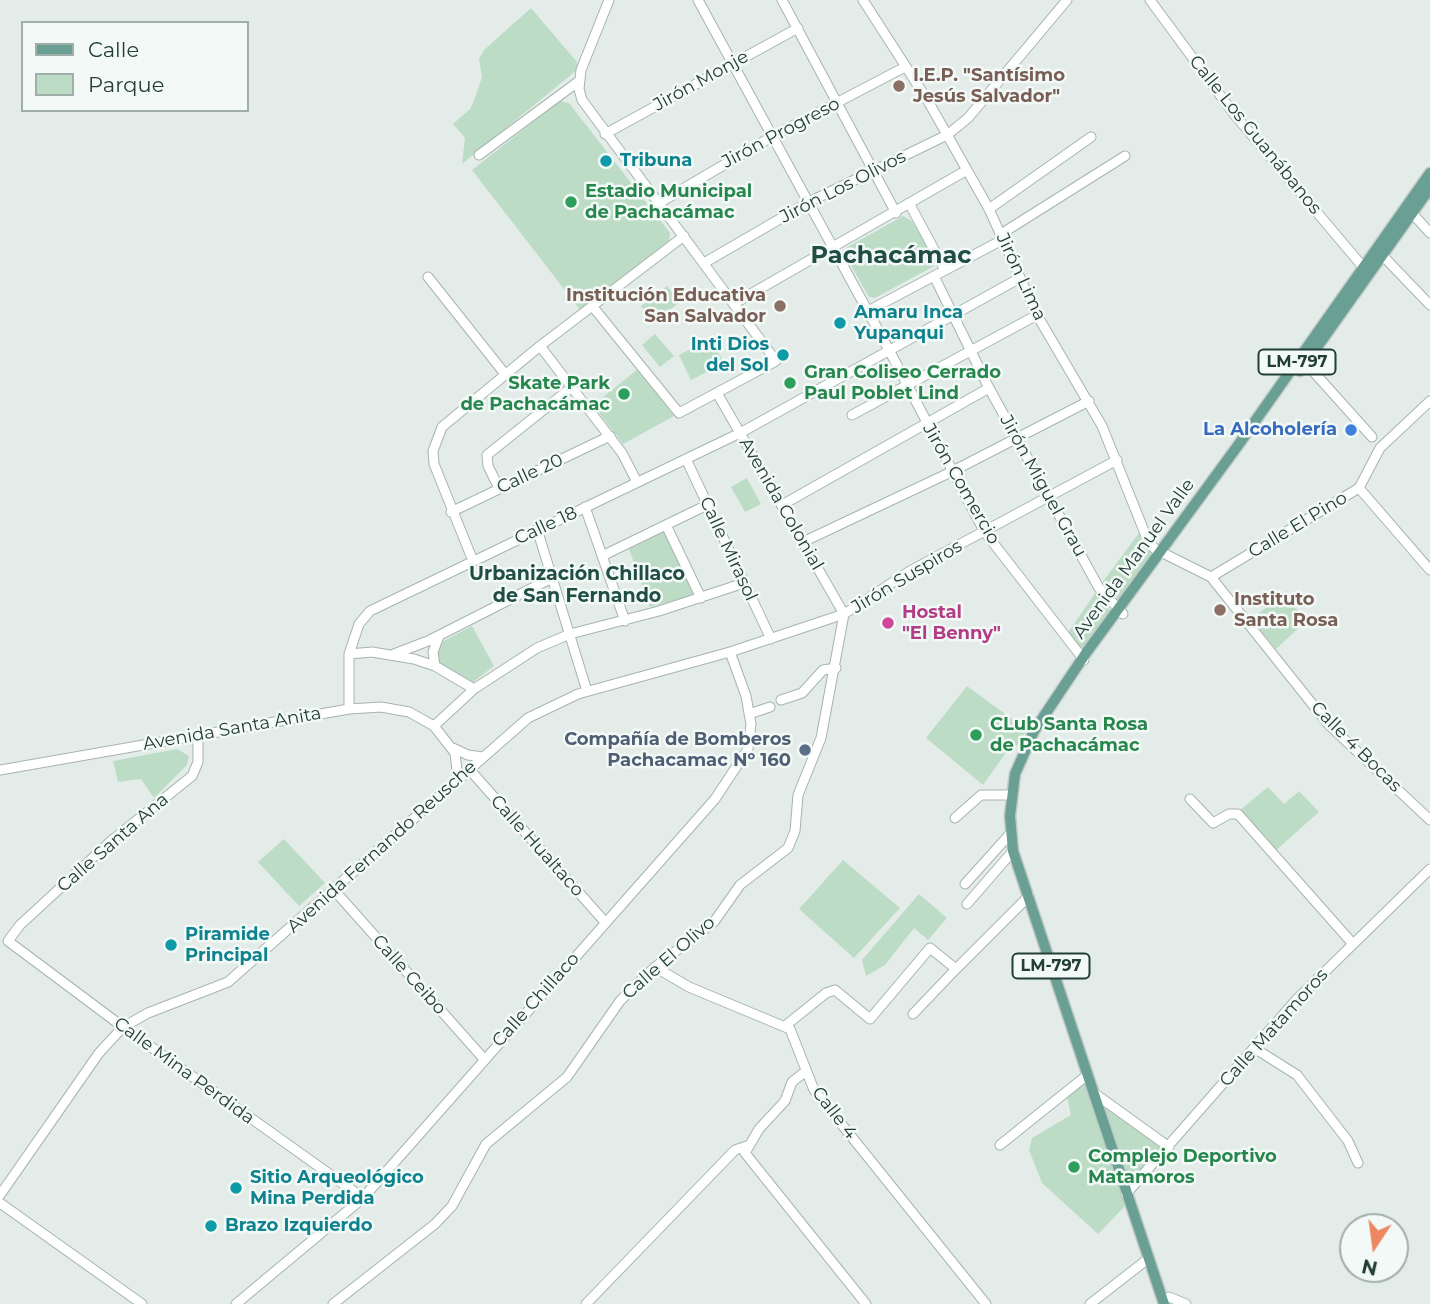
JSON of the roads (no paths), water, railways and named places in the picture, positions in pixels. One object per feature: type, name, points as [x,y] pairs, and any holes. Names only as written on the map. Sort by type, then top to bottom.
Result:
[{"type":"main road","name":"Avenida Manuel Valle","points":[[1303,360],[1363,267],[1430,173]]},
{"type":"main road","name":"Avenida Manuel Valle","points":[[1084,660],[1430,188]]},
{"type":"main road","name":"LM-797","points":[[1084,660],[1026,746],[1014,774],[1010,834],[1013,851],[1091,1091],[1149,1258],[1169,1302]]},
{"type":"street","points":[[593,307],[679,413],[776,360],[582,100],[579,81],[609,0]]},
{"type":"street","name":"Jirón Comercio","points":[[698,0],[890,350],[984,531],[1084,660]]},
{"type":"street","points":[[782,0],[896,213]]},
{"type":"street","name":"Jirón Lima","points":[[863,0],[947,135],[989,209],[1037,315],[1089,401],[1117,460],[1144,533],[1152,547],[1165,553]]},
{"type":"street","name":"Jirón Los Olivos","points":[[704,262],[809,202],[947,135],[968,118],[1067,0]]},
{"type":"street","name":"Calle Los Guanábanos","points":[[1150,0],[1234,114],[1363,267]]},
{"type":"street","name":"Jirón Monje","points":[[605,134],[798,28]]},
{"type":"street","name":"Jirón Progreso","points":[[659,203],[773,136],[905,67]]},
{"type":"street","points":[[479,155],[579,81]]},
{"type":"street","points":[[989,209],[1091,136]]},
{"type":"street","points":[[868,311],[1002,236],[1125,156]]},
{"type":"street","points":[[734,303],[896,213],[967,170]]},
{"type":"street","points":[[909,203],[945,270]]},
{"type":"street","points":[[1412,213],[1430,233]]},
{"type":"street","points":[[473,561],[434,464],[438,435],[442,427],[540,346],[684,236]]},
{"type":"street","points":[[1382,255],[1430,305]]},
{"type":"street","name":"Jirón Miguel Grau","points":[[934,276],[989,388],[1098,587],[1121,612]]},
{"type":"street","points":[[428,277],[505,374]]},
{"type":"street","name":"Calle 18","points":[[349,709],[348,654],[359,624],[370,611],[740,433],[1020,278]]},
{"type":"street","points":[[852,415],[1037,315]]},
{"type":"street","points":[[540,346],[610,436],[637,482]]},
{"type":"street","points":[[1303,360],[1372,437]]},
{"type":"street","points":[[499,488],[487,460],[491,449],[572,387]]},
{"type":"street","points":[[782,505],[989,388]]},
{"type":"street","name":"Avenida Colonial","points":[[717,393],[844,614]]},
{"type":"street","points":[[803,542],[951,472],[1089,401]]},
{"type":"street","name":"Calle El Pino","points":[[1211,577],[1359,488],[1380,448],[1430,401]]},
{"type":"street","name":"Calle 20","points":[[452,512],[610,436]]},
{"type":"street","name":"Calle Mirasol","points":[[686,459],[771,639]]},
{"type":"street","name":"Jirón Suspiros","points":[[844,614],[910,571],[1117,460]]},
{"type":"street","points":[[1359,488],[1430,570]]},
{"type":"street","points":[[602,556],[707,505]]},
{"type":"street","points":[[586,507],[625,621]]},
{"type":"street","points":[[666,525],[701,598]]},
{"type":"street","points":[[537,529],[587,691]]},
{"type":"street","name":"Calle 4 Bocas","points":[[1165,553],[1211,577],[1329,725],[1430,820]]},
{"type":"street","points":[[394,654],[439,636],[552,578]]},
{"type":"street","points":[[434,726],[474,690],[520,657],[570,635],[625,621],[744,583]]},
{"type":"street","name":"Avenida Fernando Reusche","points":[[0,1195],[99,1053],[123,1027],[148,1013],[228,982],[528,718],[587,691],[730,652],[844,614]]},
{"type":"street","name":"Calle El Olivo","points":[[333,1304],[435,1224],[452,1206],[486,1144],[567,1077],[620,1001],[655,967],[713,922],[740,886],[788,848],[795,831],[798,795],[818,751],[836,668],[844,614]]},
{"type":"street","points":[[435,666],[433,652],[439,636]]},
{"type":"street","name":"Calle Chillaco","points":[[236,1304],[363,1198],[730,779],[748,748],[749,714],[747,696],[730,652]]},
{"type":"street","points":[[348,654],[394,654],[435,666],[474,690]]},
{"type":"street","points":[[780,700],[802,693],[823,670],[836,668]]},
{"type":"street","points":[[749,714],[770,707]]},
{"type":"street","name":"Avenida Santa Anita","points":[[0,769],[349,709],[395,708],[434,726],[452,747],[458,764],[458,779]]},
{"type":"street","name":"Calle Santa Ana","points":[[8,940],[20,925],[111,841],[192,776],[198,762],[198,737]]},
{"type":"street","points":[[452,747],[468,755],[484,757]]},
{"type":"street","name":"Calle Hualtaco","points":[[469,769],[605,922]]},
{"type":"street","points":[[956,818],[981,795],[1012,795]]},
{"type":"street","points":[[1190,799],[1213,823],[1237,813],[1353,944]]},
{"type":"street","points":[[965,884],[1010,834]]},
{"type":"street","points":[[967,904],[1013,851]]},
{"type":"street","name":"Calle Matamoros","points":[[1126,1194],[1297,999],[1430,869]]},
{"type":"street","name":"Calle Ceibo","points":[[334,890],[484,1059]]},
{"type":"street","points":[[913,1014],[1029,896]]},
{"type":"street","name":"Calle Mina Perdida","points":[[8,940],[123,1027],[363,1198]]},
{"type":"street","points":[[655,967],[689,987],[785,1026],[826,993],[835,990],[870,1018],[930,948],[956,969]]},
{"type":"street","name":"Calle 4","points":[[785,1026],[790,1029],[797,1042],[814,1090],[986,1304]]},
{"type":"street","points":[[1254,1048],[1297,1074],[1348,1141],[1358,1163]]},
{"type":"street","points":[[806,1071],[792,1082],[785,1101],[747,1146],[745,1153],[866,1304]]},
{"type":"street","points":[[999,1145],[1086,1076]]},
{"type":"street","points":[[1091,1091],[1169,1147]]},
{"type":"street","points":[[586,1304],[735,1150],[747,1146]]},
{"type":"street","points":[[0,1203],[142,1304]]},
{"type":"street","points":[[1090,1304],[1149,1258]]},
{"type":"street","points":[[1169,1302],[1186,1304]]},
{"type":"place","name":"I.E.P. \"Santísimo Jesús Salvador\"","points":[[899,86]]},
{"type":"place","name":"Tribuna","points":[[606,161]]},
{"type":"place","name":"Estadio Municipal de Pachacámac","points":[[571,202]]},
{"type":"place","name":"Institución Educativa San Salvador","points":[[780,306]]},
{"type":"place","name":"Amaru Inca Yupanqui","points":[[840,323]]},
{"type":"place","name":"Inti Dios del Sol","points":[[783,355]]},
{"type":"place","name":"Gran Coliseo Cerrado Paul Poblet Lind","points":[[790,383]]},
{"type":"place","name":"Skate Park de Pachacámac","points":[[624,394]]},
{"type":"place","name":"La Alcoholería","points":[[1351,430]]},
{"type":"place","name":"Instituto Santa Rosa","points":[[1220,610]]},
{"type":"place","name":"Hostal \"El Benny\"","points":[[888,623]]},
{"type":"place","name":"CLub Santa Rosa de Pachacámac","points":[[976,735]]},
{"type":"place","name":"Compañía de Bomberos Pachacamac Nº 160","points":[[805,750]]},
{"type":"place","name":"Piramide Principal","points":[[171,945]]},
{"type":"place","name":"Complejo Deportivo Matamoros","points":[[1074,1167]]},
{"type":"place","name":"Sitio Arqueológico Mina Perdida","points":[[236,1188]]},
{"type":"place","name":"Brazo Izquierdo","points":[[211,1226]]},
{"type":"district","name":"Pachacámac","points":[[891,256]]},
{"type":"district","name":"Urbanización Chillaco de San Fernando","points":[[577,585]]}]
